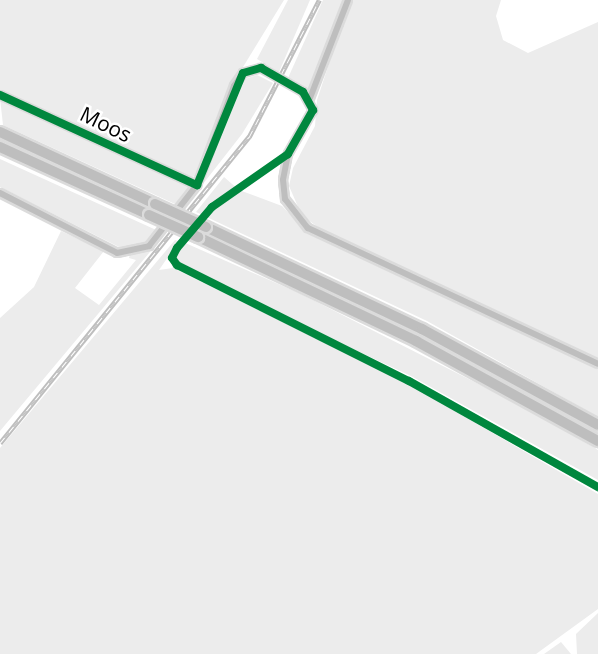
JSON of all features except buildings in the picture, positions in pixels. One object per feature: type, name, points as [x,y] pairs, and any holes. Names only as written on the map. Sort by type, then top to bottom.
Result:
[{"type":"highway","points":[[0,132],[432,334],[598,425]]},
{"type":"highway","points":[[0,147],[198,237],[416,341],[598,441]]},
{"type":"street","points":[[348,0],[310,98],[311,116],[288,154],[283,180],[285,199],[308,228],[598,364]]},
{"type":"street","points":[[0,193],[117,253],[134,253],[149,246],[197,185],[234,86],[243,72],[261,68],[310,98]]},
{"type":"street","name":"Moos","points":[[0,95],[197,185]]},
{"type":"shaded area","points":[[0,0],[284,0],[232,85],[197,175],[188,179],[0,93]]},
{"type":"shaded area","points":[[288,0],[310,0],[279,72],[257,59]]},
{"type":"shaded area","points":[[323,0],[344,0],[310,90],[288,78]]},
{"type":"shaded area","points":[[350,0],[501,0],[496,16],[503,40],[528,53],[598,22],[598,360],[333,237],[302,216],[289,186],[293,168],[315,126],[317,100]]},
{"type":"shaded area","points":[[257,75],[273,83],[242,134],[185,207],[204,177],[245,79]]},
{"type":"shaded area","points":[[0,98],[187,184],[190,188],[175,204],[3,125]]},
{"type":"shaded area","points":[[0,159],[165,234],[0,431],[0,318],[34,287],[61,231],[104,251],[75,288],[99,305],[136,260],[129,258],[132,247],[119,247],[0,187]]},
{"type":"shaded area","points":[[224,177],[239,190],[282,206],[306,231],[328,243],[598,369],[598,417],[427,321],[196,212]]},
{"type":"shaded area","points":[[175,240],[179,241],[159,270],[173,268],[408,384],[598,494],[598,609],[536,654],[0,654],[0,448]]},
{"type":"shaded area","points":[[183,242],[301,294],[526,408],[598,450],[598,480],[411,376],[186,271],[176,257]]},
{"type":"shaded area","points":[[598,613],[598,654],[577,654],[576,634]]},
{"type":"shaded area","points":[[561,642],[571,654],[544,654]]},
{"type":"railway","points":[[0,443],[249,137],[319,0]]},
{"type":"cycle path","points":[[0,95],[197,185],[243,73],[261,68],[303,92],[313,110],[288,154],[212,207],[177,248],[172,258],[177,265],[409,381],[598,487]]}]
